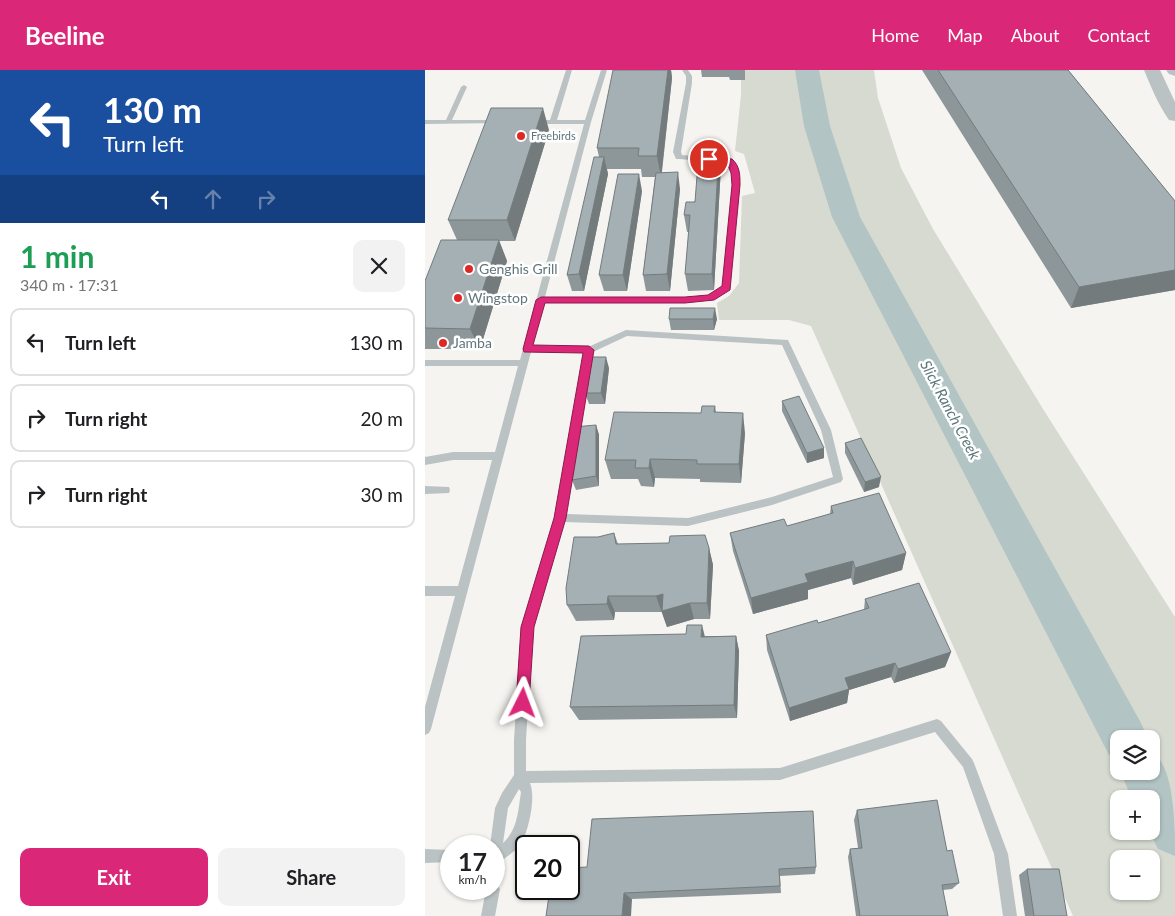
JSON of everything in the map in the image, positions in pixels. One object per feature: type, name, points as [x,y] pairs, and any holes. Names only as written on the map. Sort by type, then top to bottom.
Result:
[{"type":"street","points":[[1152,70],[1162,94],[1175,116]]},
{"type":"lane","points":[[553,122],[569,70]]},
{"type":"lane","points":[[425,729],[588,122],[604,70]]},
{"type":"lane","points":[[541,300],[685,300],[710,298],[726,288],[736,185],[735,173],[733,165],[729,161],[679,157],[677,152],[689,83],[689,76],[685,70]]},
{"type":"lane","points":[[449,122],[464,87]]},
{"type":"lane","points":[[425,122],[507,122]]},
{"type":"lane","points":[[526,122],[588,122]]},
{"type":"lane","points":[[527,349],[589,350],[625,333],[785,342],[826,430],[838,479],[772,501],[689,522],[560,518]]},
{"type":"lane","points":[[505,849],[517,839],[524,816],[527,791],[520,777],[520,740],[527,627],[560,518],[589,350]]},
{"type":"lane","points":[[425,363],[523,363]]},
{"type":"lane","points":[[425,461],[453,456],[499,456]]},
{"type":"lane","points":[[425,490],[445,490]]},
{"type":"lane","points":[[425,591],[461,592]]},
{"type":"lane","points":[[520,777],[780,774],[937,724],[968,763],[1001,854],[1010,916]]},
{"type":"lane","points":[[498,835],[504,801],[520,777]]},
{"type":"lane","points":[[425,856],[440,856]]},
{"type":"lane","points":[[488,916],[491,900]]},
{"type":"shaded area","points":[[741,70],[874,70],[878,98],[901,168],[933,229],[1043,409],[1175,617],[1175,916],[1073,916],[811,326],[789,320],[719,320],[717,303],[729,296],[739,283],[742,196],[755,193],[744,154],[735,151],[741,95]]},
{"type":"building","points":[[613,70],[668,70],[657,156],[638,156],[639,148],[597,148]]},
{"type":"building","points":[[938,70],[1068,70],[1175,201],[1175,270],[1079,287]]},
{"type":"building","points":[[491,108],[543,108],[507,220],[448,220]]},
{"type":"building","points":[[719,149],[712,274],[685,274],[690,215],[684,215],[686,202],[695,202],[699,150]]},
{"type":"building","points":[[594,157],[604,157],[579,274],[567,275]]},
{"type":"building","points":[[678,172],[667,274],[643,275],[656,173]]},
{"type":"building","points":[[618,174],[639,174],[623,275],[599,275]]},
{"type":"building","points":[[441,240],[499,240],[470,329],[425,328],[425,281]]},
{"type":"building","points":[[670,308],[715,308],[713,319],[669,319]]},
{"type":"building","points":[[590,357],[606,357],[601,393],[585,393]]},
{"type":"building","points":[[799,396],[824,448],[807,453],[782,401]]},
{"type":"building","points":[[702,406],[715,406],[714,412],[743,413],[739,464],[697,464],[697,460],[650,459],[649,468],[635,468],[636,460],[605,460],[614,412],[701,413]]},
{"type":"building","points":[[596,425],[596,476],[572,480],[573,427]]},
{"type":"building","points":[[861,438],[881,477],[865,482],[845,443]]},
{"type":"building","points":[[879,493],[906,553],[855,568],[853,561],[805,574],[808,582],[751,598],[730,533],[784,519],[787,526],[833,513],[831,506]]},
{"type":"building","points":[[614,533],[616,544],[669,543],[670,536],[705,535],[709,548],[707,603],[690,603],[662,611],[663,594],[656,596],[608,596],[607,604],[567,605],[566,588],[574,537],[598,537]]},
{"type":"building","points":[[919,583],[951,652],[898,669],[895,663],[845,678],[849,689],[789,708],[766,635],[817,620],[818,623],[869,608],[865,599]]},
{"type":"building","points":[[687,625],[702,625],[701,637],[736,636],[734,705],[570,707],[581,636],[686,634]]},
{"type":"building","points":[[937,800],[947,851],[952,850],[959,883],[942,885],[948,916],[860,916],[850,849],[862,848],[857,810]]},
{"type":"building","points":[[813,811],[816,867],[779,869],[780,886],[624,893],[622,916],[546,916],[548,900],[580,900],[580,867],[587,867],[592,819]]},
{"type":"building","points":[[1027,869],[1059,869],[1067,916],[1034,916]]},
{"type":"waterway","name":"Slick Ranch Creek","points":[[807,70],[817,126],[827,163],[846,217],[1120,730]]},
{"type":"waterway","name":"Slick Ranch Creek","points":[[1148,780],[1175,832]]},
{"type":"place","name":"Freebirds","points":[[521,136]]},
{"type":"place","name":"Genghis Grill","points":[[469,269]]},
{"type":"place","name":"Wingstop","points":[[458,298]]},
{"type":"place","name":"Jamba","points":[[443,343]]},
{"type":"route","points":[[523,703],[527,627],[560,518],[589,350],[527,349],[541,300],[685,300],[710,298],[726,288],[736,185],[735,173],[733,165],[729,161],[709,159]]}]
